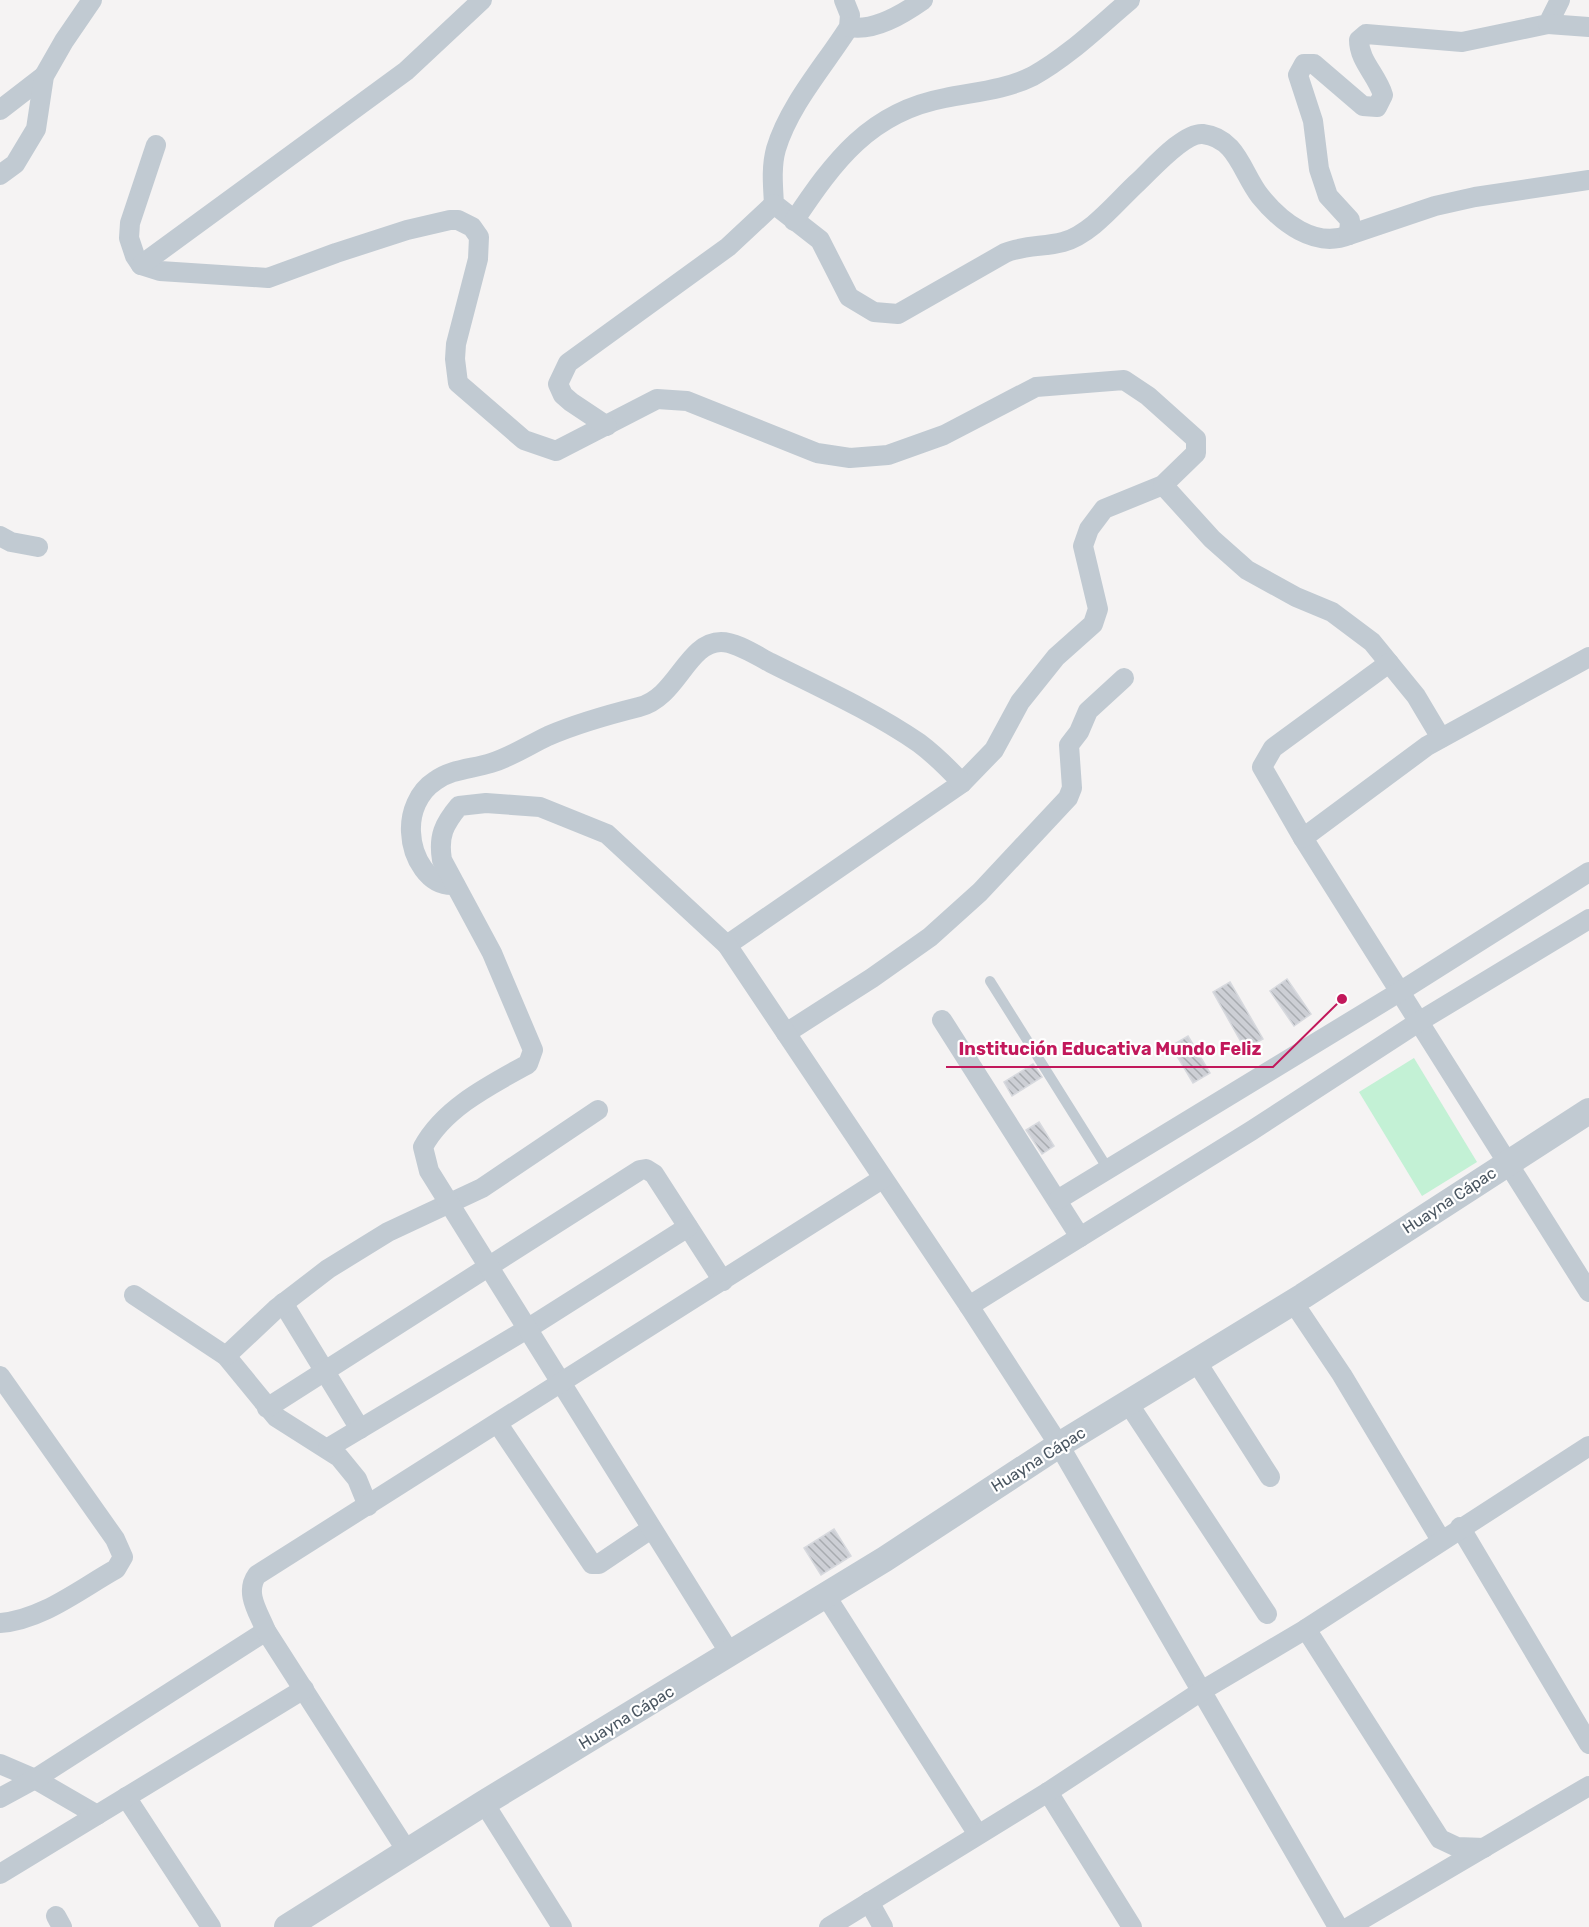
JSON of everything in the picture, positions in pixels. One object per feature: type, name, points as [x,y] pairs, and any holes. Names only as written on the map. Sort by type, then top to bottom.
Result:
[{"type":"street","points":[[0,175],[15,164],[36,129],[44,76],[64,40],[92,0]]},
{"type":"street","points":[[141,265],[406,72],[482,0]]},
{"type":"street","points":[[607,426],[563,395],[558,384],[567,363],[728,247],[774,204],[774,161],[780,140],[795,110],[849,27],[850,15],[844,0]]},
{"type":"street","points":[[849,27],[867,29],[876,26],[923,0]]},
{"type":"street","points":[[795,221],[845,151],[875,125],[925,102],[999,88],[1033,76],[1072,49],[1130,0]]},
{"type":"street","points":[[1548,24],[1560,0]]},
{"type":"street","points":[[1348,235],[1350,220],[1328,196],[1319,169],[1313,122],[1298,75],[1304,64],[1314,64],[1363,106],[1377,107],[1383,95],[1380,83],[1359,53],[1359,40],[1366,34],[1462,42],[1548,24],[1589,27]]},
{"type":"street","points":[[0,110],[44,76]]},
{"type":"street","points":[[774,204],[820,240],[849,297],[874,312],[898,315],[1005,252],[1020,247],[1064,242],[1089,227],[1181,142],[1201,134],[1222,140],[1236,154],[1260,196],[1310,238],[1335,240],[1436,206],[1475,197],[1589,180]]},
{"type":"street","points":[[156,145],[129,230],[131,245],[141,265],[160,271],[268,278],[398,233],[450,220],[465,222],[479,237],[478,259],[456,344],[458,383],[524,440],[556,451],[657,399],[687,401],[817,453],[850,458],[888,455],[944,435],[1035,387],[1124,380],[1148,396],[1196,439],[1196,453],[1163,485],[1104,509],[1089,529],[1083,546],[1098,609],[1094,624],[1056,657],[1020,702],[994,750],[962,783],[727,945]]},
{"type":"street","points":[[1163,485],[1212,539],[1247,570],[1348,623],[1372,642],[1416,696],[1441,738]]},
{"type":"street","points":[[0,536],[11,542],[38,547]]},
{"type":"street","points":[[455,885],[440,884],[430,878],[414,849],[411,825],[413,813],[428,786],[464,768],[490,764],[575,725],[656,701],[695,655],[708,645],[716,643],[730,644],[758,657],[906,735],[935,756],[962,783]]},
{"type":"street","points":[[1303,838],[1441,738],[1589,657]]},
{"type":"street","points":[[1389,663],[1274,748],[1265,758],[1262,767],[1303,838],[1589,1292]]},
{"type":"street","points":[[786,1033],[872,978],[930,937],[980,892],[1042,827],[1068,798],[1072,788],[1069,745],[1079,732],[1088,711],[1124,678]]},
{"type":"street","points":[[731,1655],[429,1171],[423,1147],[431,1132],[483,1089],[528,1064],[533,1050],[492,954],[442,860],[440,845],[442,829],[459,806],[486,803],[540,807],[606,834],[727,945],[969,1306],[1059,1445],[1203,1690],[1338,1927]]},
{"type":"street","points":[[1059,1199],[1401,992],[1589,872]]},
{"type":"street","points":[[969,1306],[1251,1131],[1420,1021],[1589,919]]},
{"type":"street","points":[[942,1020],[1059,1199],[1080,1237]]},
{"type":"street","points":[[226,1356],[283,1303],[357,1250],[388,1232],[450,1205],[482,1188],[598,1110]]},
{"type":"street","name":"Huayna Cápac","points":[[287,1927],[484,1803],[731,1655],[1059,1445],[1293,1302],[1589,1111]]},
{"type":"street","points":[[267,1408],[640,1170],[646,1169],[654,1174],[723,1281]]},
{"type":"street","points":[[407,1851],[266,1631],[251,1594],[251,1584],[257,1575],[882,1179]]},
{"type":"street","points":[[328,1448],[527,1329],[688,1227]]},
{"type":"street","points":[[134,1295],[226,1356],[267,1408],[286,1425],[328,1448],[349,1467],[368,1506]]},
{"type":"street","points":[[1293,1302],[1342,1375],[1441,1540]]},
{"type":"street","points":[[283,1303],[360,1429]]},
{"type":"street","points":[[1196,1361],[1270,1477]]},
{"type":"street","points":[[0,1376],[115,1539],[123,1557],[116,1569],[34,1616],[18,1622],[0,1623]]},
{"type":"street","points":[[1128,1403],[1267,1614]]},
{"type":"street","points":[[498,1424],[592,1563],[599,1564],[651,1529]]},
{"type":"street","points":[[829,1927],[977,1833],[1048,1792],[1203,1690],[1306,1629],[1460,1527],[1589,1446]]},
{"type":"street","points":[[1460,1527],[1589,1744]]},
{"type":"street","points":[[825,1596],[977,1833]]},
{"type":"street","points":[[1306,1629],[1440,1839],[1457,1847],[1484,1848]]},
{"type":"street","points":[[0,1798],[35,1779],[266,1631]]},
{"type":"street","points":[[0,1874],[304,1689]]},
{"type":"street","points":[[0,1764],[35,1779],[97,1815]]},
{"type":"street","points":[[1349,1927],[1589,1786]]},
{"type":"street","points":[[1048,1792],[1132,1927]]},
{"type":"street","points":[[126,1797],[211,1927]]},
{"type":"street","points":[[484,1803],[562,1927]]},
{"type":"street","points":[[869,1902],[884,1927]]},
{"type":"lane","points":[[990,981],[1108,1169]]},
{"type":"green space","points":[[1414,1058],[1477,1162],[1422,1196],[1359,1092]]},
{"type":"building","points":[[1287,979],[1311,1014],[1294,1026],[1270,991]]},
{"type":"building","points":[[1230,982],[1263,1039],[1245,1049],[1213,992]]},
{"type":"building","points":[[1188,1036],[1210,1073],[1193,1083],[1171,1046]]},
{"type":"building","points":[[1033,1064],[1042,1077],[1012,1096],[1004,1082]]},
{"type":"building","points":[[1039,1122],[1054,1146],[1042,1154],[1026,1130]]},
{"type":"building","points":[[834,1529],[851,1556],[821,1575],[804,1548]]},
{"type":"place","name":"Institución Educativa Mundo Feliz","points":[[1342,999]]}]
